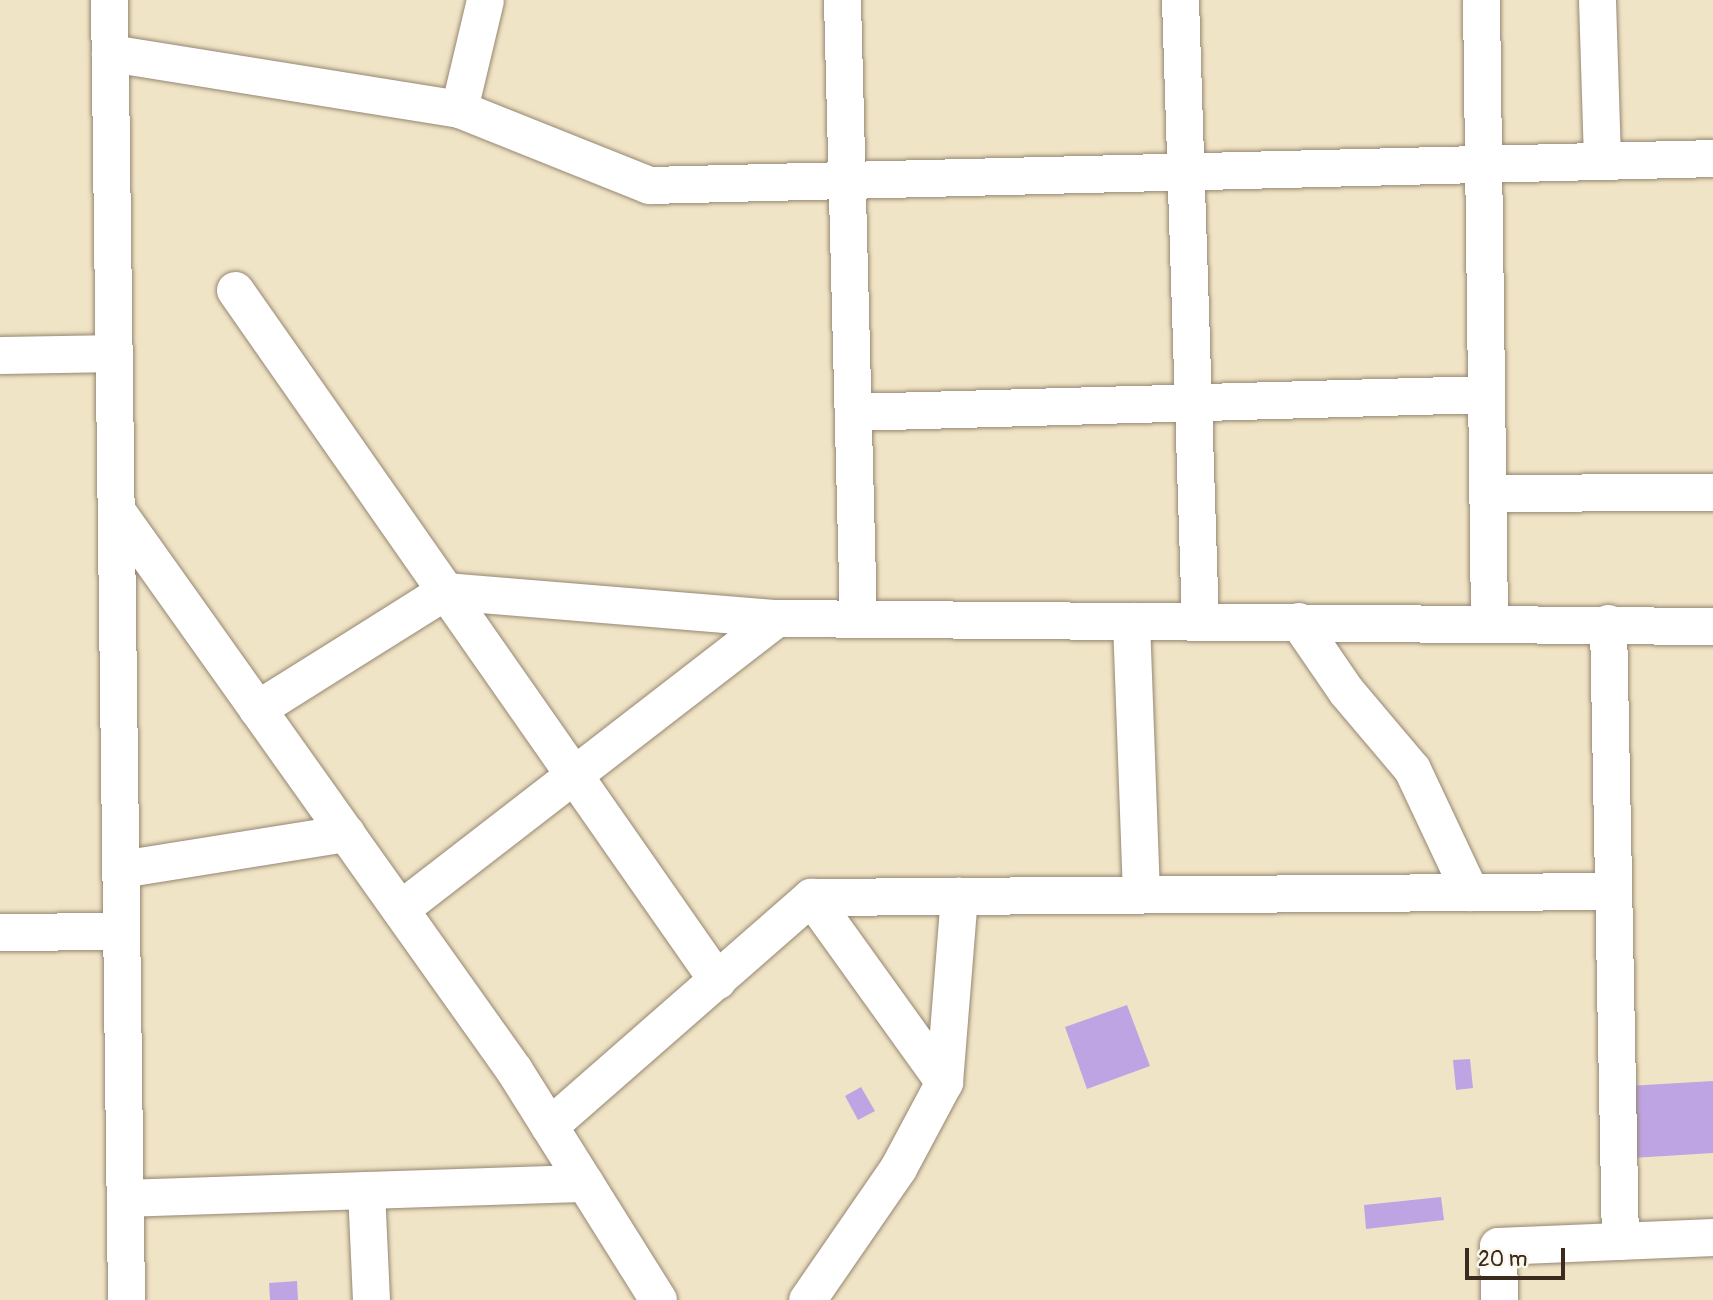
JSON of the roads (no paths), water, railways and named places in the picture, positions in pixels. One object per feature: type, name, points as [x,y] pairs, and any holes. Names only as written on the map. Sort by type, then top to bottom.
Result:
[{"type":"street","points":[[109,0],[126,1300]]},
{"type":"street","points":[[458,109],[485,0]]},
{"type":"street","points":[[842,0],[858,619]]},
{"type":"street","points":[[1180,0],[1200,621]]},
{"type":"street","points":[[1480,0],[1489,622]]},
{"type":"street","points":[[1597,0],[1602,161]]},
{"type":"street","points":[[110,52],[458,109],[649,185],[1713,158]]},
{"type":"street","points":[[235,290],[717,980]]},
{"type":"street","points":[[0,355],[114,352]]},
{"type":"street","points":[[853,412],[1486,394]]},
{"type":"street","points":[[1487,493],[1713,492]]},
{"type":"street","points":[[116,510],[400,909],[549,1126],[657,1300]]},
{"type":"street","points":[[257,709],[445,591],[776,618],[1608,623],[1713,626]]},
{"type":"street","points":[[400,909],[776,618]]},
{"type":"street","points":[[1131,621],[1141,894]]},
{"type":"street","points":[[1298,621],[1346,691],[1412,769],[1470,892]]},
{"type":"street","points":[[1608,623],[1620,1241]]},
{"type":"street","points":[[121,869],[346,833]]},
{"type":"street","points":[[549,1126],[811,897],[1613,891]]},
{"type":"street","points":[[807,1300],[898,1168],[944,1082],[960,896]]},
{"type":"street","points":[[811,897],[944,1082]]},
{"type":"street","points":[[0,932],[121,931]]},
{"type":"street","points":[[125,1198],[585,1183]]},
{"type":"street","points":[[366,1190],[370,1300]]},
{"type":"street","points":[[1500,1300],[1498,1246],[1713,1237]]}]
